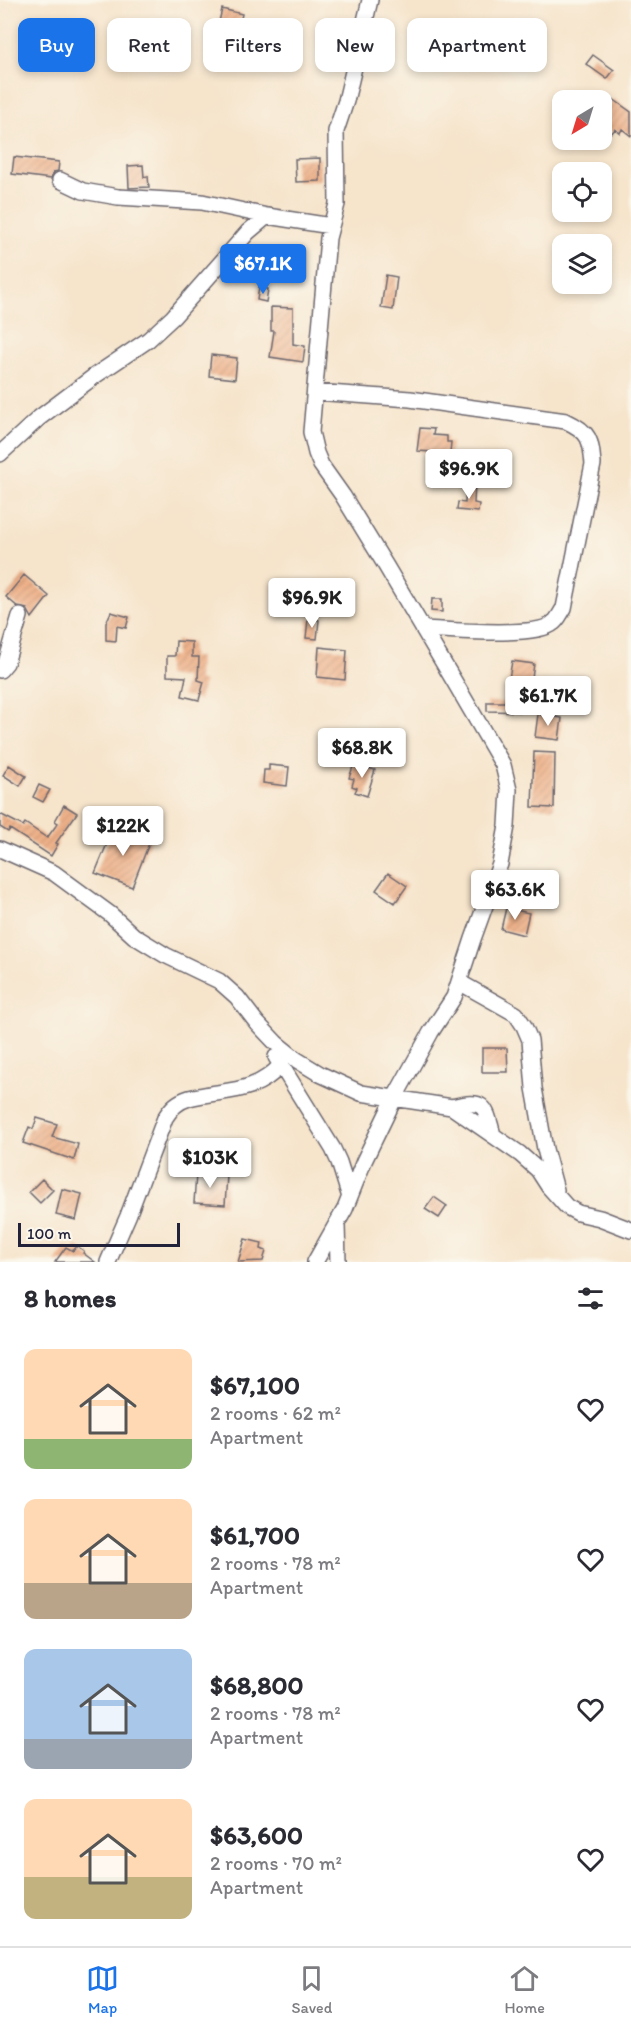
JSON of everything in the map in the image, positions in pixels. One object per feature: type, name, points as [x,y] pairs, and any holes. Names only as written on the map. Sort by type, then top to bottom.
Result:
[{"type":"street","points":[[315,1262],[337,1225],[349,1194],[395,1097],[431,1032],[454,998],[500,864],[507,826],[509,790],[503,765],[343,496],[321,465],[311,432],[328,238],[337,204],[336,131],[346,101],[370,0]]},
{"type":"street","points":[[60,180],[83,191],[117,197],[202,202],[267,216],[331,226]]},
{"type":"street","points":[[0,454],[39,418],[148,340],[173,317],[232,248],[267,216]]},
{"type":"street","points":[[315,392],[410,399],[566,421],[581,427],[591,441],[593,464],[564,608],[553,624],[539,630],[484,632],[423,629]]},
{"type":"street","points":[[0,670],[6,663],[20,616]]},
{"type":"street","points":[[0,849],[54,873],[101,906],[134,936],[165,955],[219,981],[237,997],[267,1033],[297,1060],[320,1074],[362,1093],[452,1107],[473,1103],[481,1105],[486,1110],[493,1135],[538,1170],[556,1196],[567,1207],[578,1213],[600,1218],[631,1230]]},
{"type":"street","points":[[459,982],[516,1014],[524,1026],[530,1040],[534,1088],[556,1196]]},
{"type":"street","points":[[267,1033],[281,1065],[339,1162],[349,1194]]},
{"type":"street","points":[[108,1262],[171,1108],[179,1101],[189,1098],[250,1088],[262,1082],[281,1065]]},
{"type":"street","points":[[339,1162],[364,1161]]},
{"type":"street","points":[[337,1225],[339,1262]]},
{"type":"building","points":[[222,9],[242,14],[241,18],[220,18]]},
{"type":"building","points":[[593,55],[614,70],[607,79],[586,64]]},
{"type":"building","points":[[612,100],[631,112],[631,136],[622,129],[620,133],[615,129],[612,133]]},
{"type":"building","points":[[14,157],[59,162],[58,171],[54,172],[51,179],[12,174]]},
{"type":"building","points":[[320,158],[320,181],[296,182],[295,159]]},
{"type":"building","points":[[143,165],[144,177],[148,176],[149,187],[129,188],[128,166]]},
{"type":"building","points":[[386,275],[397,277],[393,310],[381,308]]},
{"type":"building","points":[[259,287],[268,289],[266,302],[257,300]]},
{"type":"building","points":[[271,307],[293,308],[293,344],[305,346],[303,362],[270,357],[274,331],[271,331]]},
{"type":"building","points":[[211,355],[237,358],[235,379],[209,376]]},
{"type":"building","points":[[420,428],[434,429],[433,435],[447,436],[447,442],[451,442],[450,453],[417,451]]},
{"type":"building","points":[[466,484],[475,484],[474,503],[479,504],[478,512],[457,510],[458,502],[465,503]]},
{"type":"building","points":[[24,575],[49,596],[32,618],[27,609],[18,607],[6,597]]},
{"type":"building","points":[[432,599],[442,599],[442,612],[431,611]]},
{"type":"building","points":[[111,612],[129,617],[126,628],[117,626],[116,641],[106,640],[106,623]]},
{"type":"building","points":[[308,619],[319,620],[317,639],[306,638]]},
{"type":"building","points":[[176,641],[192,642],[192,657],[199,657],[198,680],[204,682],[199,700],[182,696],[186,677],[167,676],[167,656],[175,656]]},
{"type":"building","points":[[319,647],[347,650],[345,680],[317,677]]},
{"type":"building","points":[[512,661],[534,664],[530,692],[525,691],[527,712],[487,711],[487,702],[505,702]]},
{"type":"building","points":[[538,714],[562,718],[559,740],[535,737]]},
{"type":"building","points":[[534,752],[555,753],[554,808],[532,807]]},
{"type":"building","points":[[354,764],[375,770],[367,796],[355,792],[357,788],[352,786],[354,779],[349,778]]},
{"type":"building","points":[[9,765],[26,776],[20,786],[3,775]]},
{"type":"building","points":[[269,765],[289,767],[287,786],[263,783],[264,770],[269,770]]},
{"type":"building","points":[[39,785],[50,790],[43,802],[33,797]]},
{"type":"building","points":[[64,805],[77,813],[56,843],[58,844],[51,856],[10,829],[8,832],[0,827],[0,814],[23,826],[25,823],[47,838],[58,823],[55,821]]},
{"type":"building","points":[[114,827],[150,841],[132,887],[95,873]]},
{"type":"building","points":[[388,873],[407,886],[395,903],[376,890]]},
{"type":"building","points":[[506,908],[529,913],[524,935],[501,929]]},
{"type":"building","points":[[482,1048],[507,1048],[508,1072],[482,1072]]},
{"type":"building","points":[[37,1118],[57,1124],[52,1137],[78,1144],[74,1160],[23,1143],[29,1127],[33,1129]]},
{"type":"building","points":[[196,1174],[227,1176],[225,1205],[194,1203]]},
{"type":"building","points":[[42,1179],[53,1190],[40,1203],[29,1192]]},
{"type":"building","points":[[62,1189],[82,1194],[76,1220],[56,1215]]},
{"type":"building","points":[[434,1197],[447,1206],[439,1218],[425,1209]]},
{"type":"building","points":[[245,1239],[262,1243],[261,1249],[266,1251],[263,1261],[238,1262]]},
{"type":"building","points":[[77,1246],[95,1262],[55,1262],[66,1247],[73,1251]]}]
